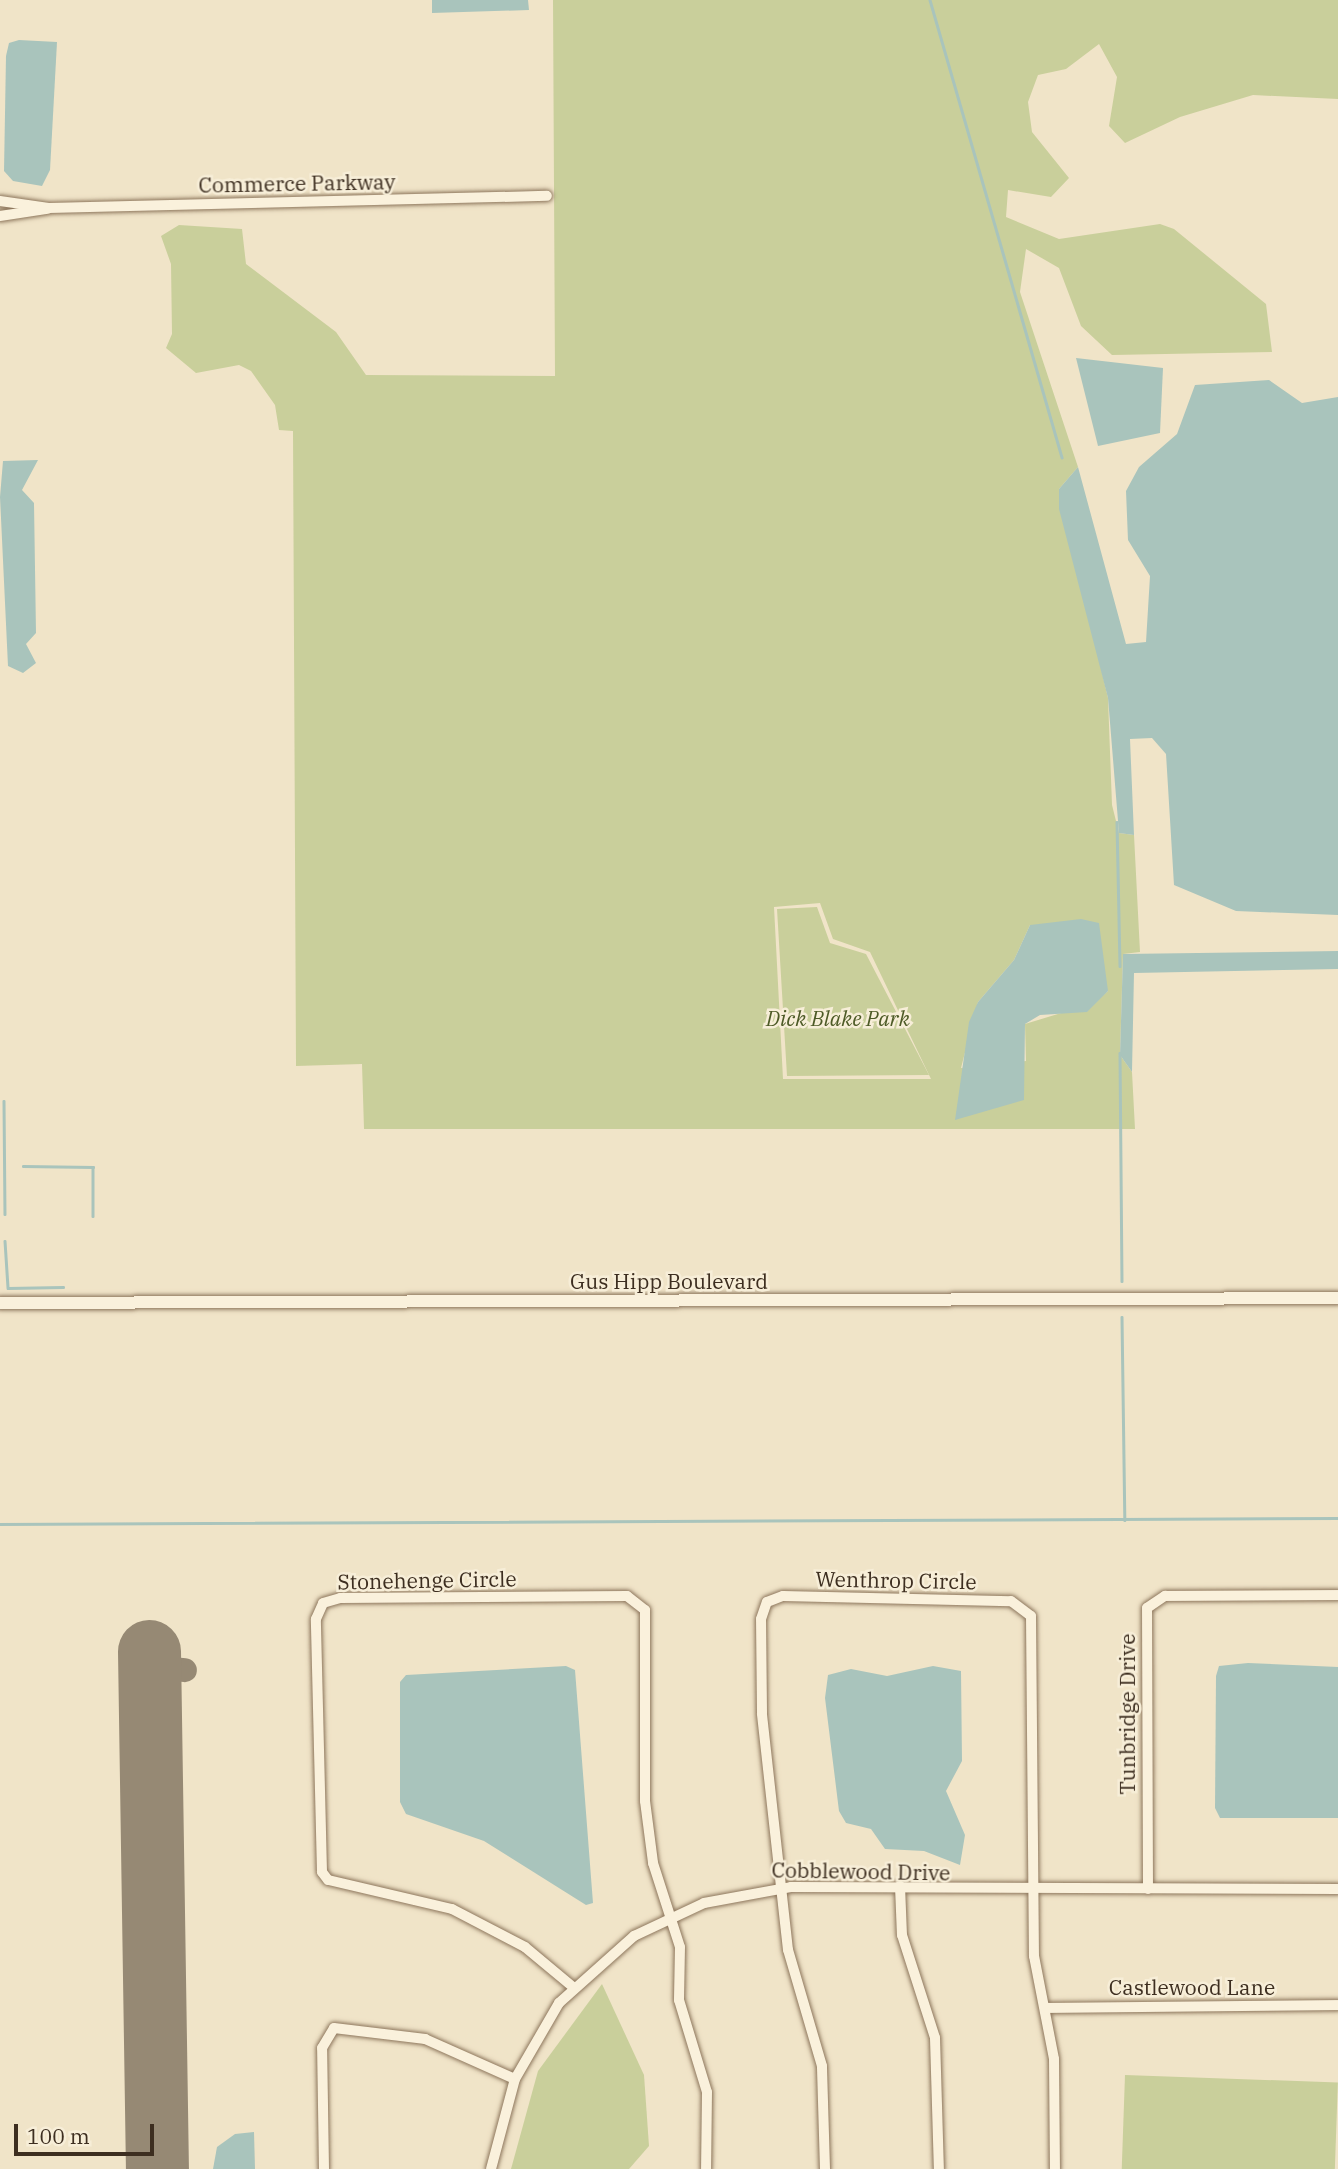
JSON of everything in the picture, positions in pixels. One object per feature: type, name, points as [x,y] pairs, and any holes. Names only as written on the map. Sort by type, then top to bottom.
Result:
[{"type":"street","name":"Commerce Parkway","points":[[0,216],[48,208],[547,196]]},
{"type":"street","name":"Commerce Parkway","points":[[0,201],[48,208]]},
{"type":"street","name":"Gus Hipp Boulevard","points":[[0,1303],[1338,1298]]},
{"type":"street","name":"Tunbridge Drive","points":[[1148,1889],[1147,1608],[1165,1596],[1338,1595]]},
{"type":"street","name":"Wenthrop Circle","points":[[781,1887],[762,1713],[761,1619],[767,1602],[783,1596],[1011,1601],[1026,1608],[1032,1628],[1032,1891]]},
{"type":"street","name":"Stonehenge Circle","points":[[573,1987],[525,1947],[452,1909],[328,1880],[322,1872],[316,1619],[323,1603],[340,1598],[638,1601],[645,1619],[645,1801],[653,1863],[671,1917]]},
{"type":"street","name":"Cobblewood Drive","points":[[491,2169],[515,2079],[573,1987],[634,1936],[671,1917],[734,1894],[781,1887],[900,1886],[1032,1891],[1338,1889]]},
{"type":"street","points":[[900,1886],[902,1935],[935,2038],[939,2169]]},
{"type":"street","points":[[781,1887],[792,1967],[822,2066],[825,2169]]},
{"type":"street","points":[[1032,1891],[1034,1956],[1047,2008],[1055,2169]]},
{"type":"street","points":[[671,1917],[680,1947],[679,2000],[707,2092],[706,2169]]},
{"type":"street","name":"Castlewood Lane","points":[[1047,2008],[1338,2005]]},
{"type":"street","points":[[324,2169],[322,2048],[334,2028],[425,2039],[515,2079]]},
{"type":"green space","points":[[553,0],[1338,0],[1338,99],[1253,95],[1180,117],[1125,143],[1109,126],[1117,77],[1099,44],[1066,69],[1038,75],[1028,102],[1032,132],[1069,178],[1051,197],[1008,190],[1006,217],[1059,239],[1160,224],[1174,229],[1266,304],[1272,352],[1112,355],[1081,326],[1059,268],[1026,249],[1020,292],[1078,467],[1059,489],[1108,698],[1112,805],[1119,833],[1134,835],[1140,952],[1123,954],[1120,1055],[1132,1072],[1135,1129],[364,1129],[362,1064],[296,1066],[293,431],[279,430],[275,405],[251,371],[239,365],[196,373],[166,348],[172,334],[171,264],[161,236],[179,225],[242,229],[246,264],[336,332],[366,375],[555,376]],"holes":[[[820,903],[833,939],[870,952],[931,1079],[783,1079],[774,907]],[[1030,925],[1108,991],[1094,1003],[1025,1024],[1026,1061],[961,1068],[978,1002],[1014,960]]]},
{"type":"green space","name":"Dick Blake Park","points":[[817,907],[830,943],[866,954],[929,1075],[787,1076],[777,909]]},
{"type":"green space","points":[[602,1984],[644,2075],[649,2146],[629,2169],[511,2169],[538,2071]]},
{"type":"green space","points":[[1125,2075],[1338,2082],[1335,2169],[1122,2169]]},
{"type":"water","points":[[432,0],[528,0],[529,10],[432,13]]},
{"type":"water","points":[[19,40],[57,42],[50,170],[42,186],[13,181],[4,171],[6,56],[9,43]]},
{"type":"water","points":[[1076,358],[1163,368],[1160,433],[1098,446]]},
{"type":"water","points":[[1269,380],[1302,403],[1338,397],[1338,915],[1236,911],[1174,885],[1166,754],[1152,738],[1130,739],[1134,835],[1119,833],[1108,698],[1059,509],[1059,489],[1078,467],[1126,644],[1146,642],[1150,576],[1128,540],[1126,491],[1139,467],[1177,434],[1195,385]]},
{"type":"water","points":[[38,460],[22,490],[34,503],[36,633],[26,644],[36,663],[23,673],[8,666],[0,497],[3,461]]},
{"type":"water","points":[[1081,919],[1099,923],[1108,991],[1087,1012],[1040,1015],[1025,1024],[1024,1100],[955,1120],[969,1022],[978,1002],[1014,960],[1030,925]]},
{"type":"water","points":[[1338,951],[1338,969],[1134,973],[1132,1072],[1120,1055],[1123,954]]},
{"type":"water","points":[[1248,1663],[1338,1667],[1338,1818],[1220,1818],[1215,1808],[1216,1676],[1219,1666]]},
{"type":"water","points":[[566,1666],[575,1670],[593,1903],[586,1905],[484,1841],[406,1814],[400,1802],[400,1682],[406,1675]]},
{"type":"water","points":[[933,1666],[961,1671],[962,1761],[946,1791],[965,1835],[960,1865],[924,1851],[885,1849],[871,1829],[846,1823],[839,1811],[825,1698],[828,1675],[851,1669],[887,1676]]},
{"type":"water","points":[[254,2132],[255,2169],[213,2169],[217,2147],[235,2134]]},
{"type":"waterway","points":[[930,0],[1062,457]]},
{"type":"waterway","points":[[1117,822],[1120,966]]},
{"type":"waterway","points":[[1120,1053],[1122,1281]]},
{"type":"waterway","points":[[4,1101],[5,1214]]},
{"type":"waterway","points":[[23,1166],[93,1167],[93,1216]]},
{"type":"waterway","points":[[5,1241],[8,1288],[63,1287]]},
{"type":"waterway","points":[[1122,1317],[1125,1520]]},
{"type":"waterway","points":[[0,1524],[1338,1518]]},
{"type":"taxiway","points":[[149,1667],[185,1670]]},
{"type":"runway","points":[[149,1651],[157,2169]]}]
